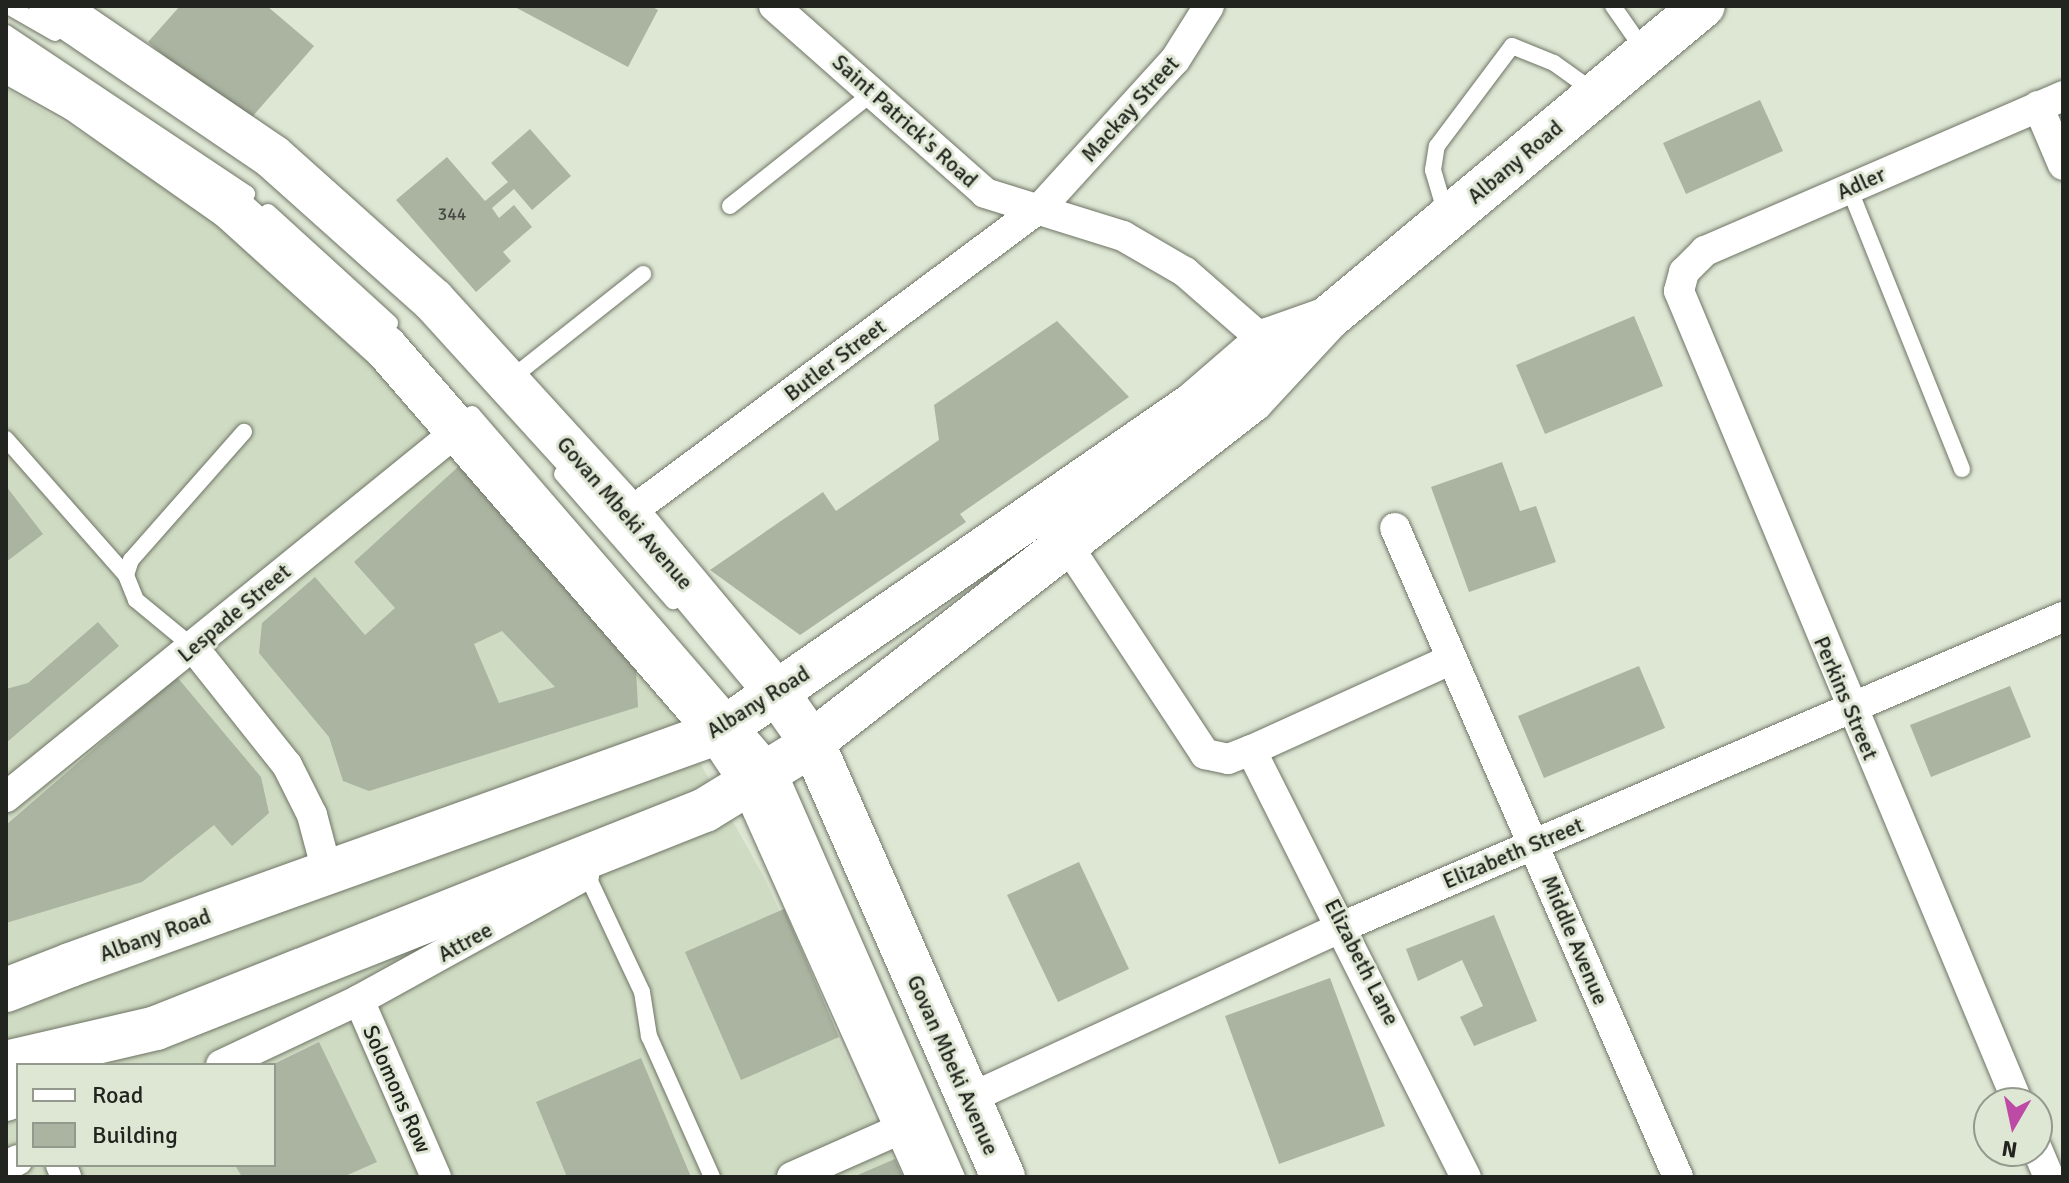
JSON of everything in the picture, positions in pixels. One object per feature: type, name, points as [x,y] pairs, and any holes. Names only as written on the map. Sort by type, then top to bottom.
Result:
[{"type":"main road","name":"Govan Mbeki Avenue","points":[[51,6],[285,166],[433,300],[628,514],[750,712],[785,762],[968,1099],[1003,1177]]},
{"type":"main road","name":"Albany Road","points":[[70,965],[750,712],[1194,404],[1328,318],[1703,6]]},
{"type":"main road","name":"Govan Mbeki Avenue","points":[[6,60],[76,99],[231,208],[461,415],[750,712],[785,762],[907,1126],[929,1177]]},
{"type":"main road","name":"Albany Road","points":[[156,1028],[705,810],[785,762],[1201,441],[1278,352]]},
{"type":"main road","points":[[6,980],[70,965]]},
{"type":"main road","points":[[6,990],[70,965]]},
{"type":"main road","points":[[6,1063],[156,1028]]},
{"type":"main road","points":[[82,1063],[156,1028]]},
{"type":"street","name":"Saint Patrick's Road","points":[[774,6],[875,91],[985,193],[1042,206],[1123,236],[1185,272],[1278,352]]},
{"type":"street","name":"Mackay Street","points":[[1042,206],[1175,60],[1209,6]]},
{"type":"street","points":[[2051,101],[2063,165]]},
{"type":"street","name":"Adler","points":[[1679,291],[1684,272],[1705,251],[2051,101]]},
{"type":"street","name":"Butler Street","points":[[628,514],[1042,206]]},
{"type":"street","name":"Perkins Street","points":[[1679,291],[2011,1087]]},
{"type":"street","name":"Lespade Street","points":[[6,797],[193,647],[461,415]]},
{"type":"street","name":"Middle Avenue","points":[[1395,528],[1678,1177]]},
{"type":"street","points":[[1066,543],[1205,754],[1228,759],[1452,659]]},
{"type":"street","name":"Elizabeth Street","points":[[968,1099],[1344,926],[2063,617]]},
{"type":"street","points":[[193,647],[287,765],[312,815],[327,871]]},
{"type":"street","name":"Elizabeth Lane","points":[[1251,750],[1344,926],[1466,1177]]},
{"type":"street","name":"Attree","points":[[225,1063],[359,1000],[705,810]]},
{"type":"street","name":"Solomons Row","points":[[359,1000],[436,1177]]},
{"type":"street","points":[[792,1177],[907,1126]]},
{"type":"lane","points":[[8,6],[257,168],[414,310]]},
{"type":"lane","points":[[1613,6],[1645,54]]},
{"type":"lane","points":[[6,33],[246,193],[409,342]]},
{"type":"lane","points":[[1447,218],[1433,170],[1437,146],[1512,46],[1554,63],[1597,94]]},
{"type":"lane","points":[[730,206],[875,91]]},
{"type":"lane","points":[[1849,188],[1962,469]]},
{"type":"lane","points":[[508,381],[643,274]]},
{"type":"lane","points":[[193,647],[127,590],[126,575],[131,560],[244,432]]},
{"type":"lane","points":[[6,439],[126,575]]},
{"type":"lane","points":[[547,457],[681,611]]},
{"type":"lane","points":[[721,658],[750,712]]},
{"type":"lane","points":[[785,762],[957,1177]]},
{"type":"lane","points":[[785,762],[985,1177]]},
{"type":"lane","points":[[587,875],[642,992],[649,1036],[712,1177]]},
{"type":"shaded area","points":[[6,89],[174,187],[416,391],[669,708],[764,877],[901,1177],[6,1177]]},
{"type":"building","points":[[180,6],[267,6],[314,46],[245,125],[148,42]]},
{"type":"building","points":[[513,6],[651,6],[658,10],[628,67]]},
{"type":"building","points":[[1760,100],[1783,151],[1686,194],[1663,143]]},
{"type":"building","points":[[530,129],[571,176],[532,210],[514,189],[492,208],[499,218],[514,205],[532,227],[503,252],[511,261],[476,292],[396,200],[447,157],[485,201],[508,182],[491,163]]},
{"type":"building","points":[[1634,316],[1663,386],[1545,434],[1516,365]]},
{"type":"building","points":[[1057,321],[1129,397],[960,514],[966,522],[800,635],[710,570],[823,492],[836,511],[939,440],[934,405]]},
{"type":"building","points":[[1502,462],[1520,511],[1536,506],[1556,562],[1469,592],[1431,487]]},
{"type":"building","points":[[459,466],[636,670],[638,707],[369,791],[343,781],[329,737],[259,653],[262,623],[315,577],[365,635],[395,608],[354,562]],"holes":[[[502,631],[555,687],[499,703],[474,644]]]},
{"type":"building","points":[[6,486],[43,534],[6,562]]},
{"type":"building","points":[[98,622],[119,646],[6,743],[6,689],[28,683]]},
{"type":"building","points":[[1639,666],[1665,728],[1544,778],[1518,716]]},
{"type":"building","points":[[177,677],[261,777],[269,813],[232,846],[214,825],[142,882],[6,923],[6,825]]},
{"type":"building","points":[[2010,686],[2031,737],[1931,777],[1910,725]]},
{"type":"building","points":[[1079,862],[1129,969],[1058,1002],[1007,895]]},
{"type":"building","points":[[784,909],[839,1037],[741,1080],[685,952]]},
{"type":"building","points":[[1494,915],[1537,1021],[1474,1046],[1460,1017],[1483,1006],[1462,960],[1418,981],[1406,949]]},
{"type":"building","points":[[1330,978],[1385,1126],[1279,1164],[1225,1016]]},
{"type":"building","points":[[319,1042],[377,1162],[343,1177],[242,1177],[236,1167],[276,1167],[276,1063]]},
{"type":"building","points":[[641,1058],[691,1177],[567,1177],[536,1102]]},
{"type":"building","points":[[895,1159],[903,1177],[853,1177]]}]
